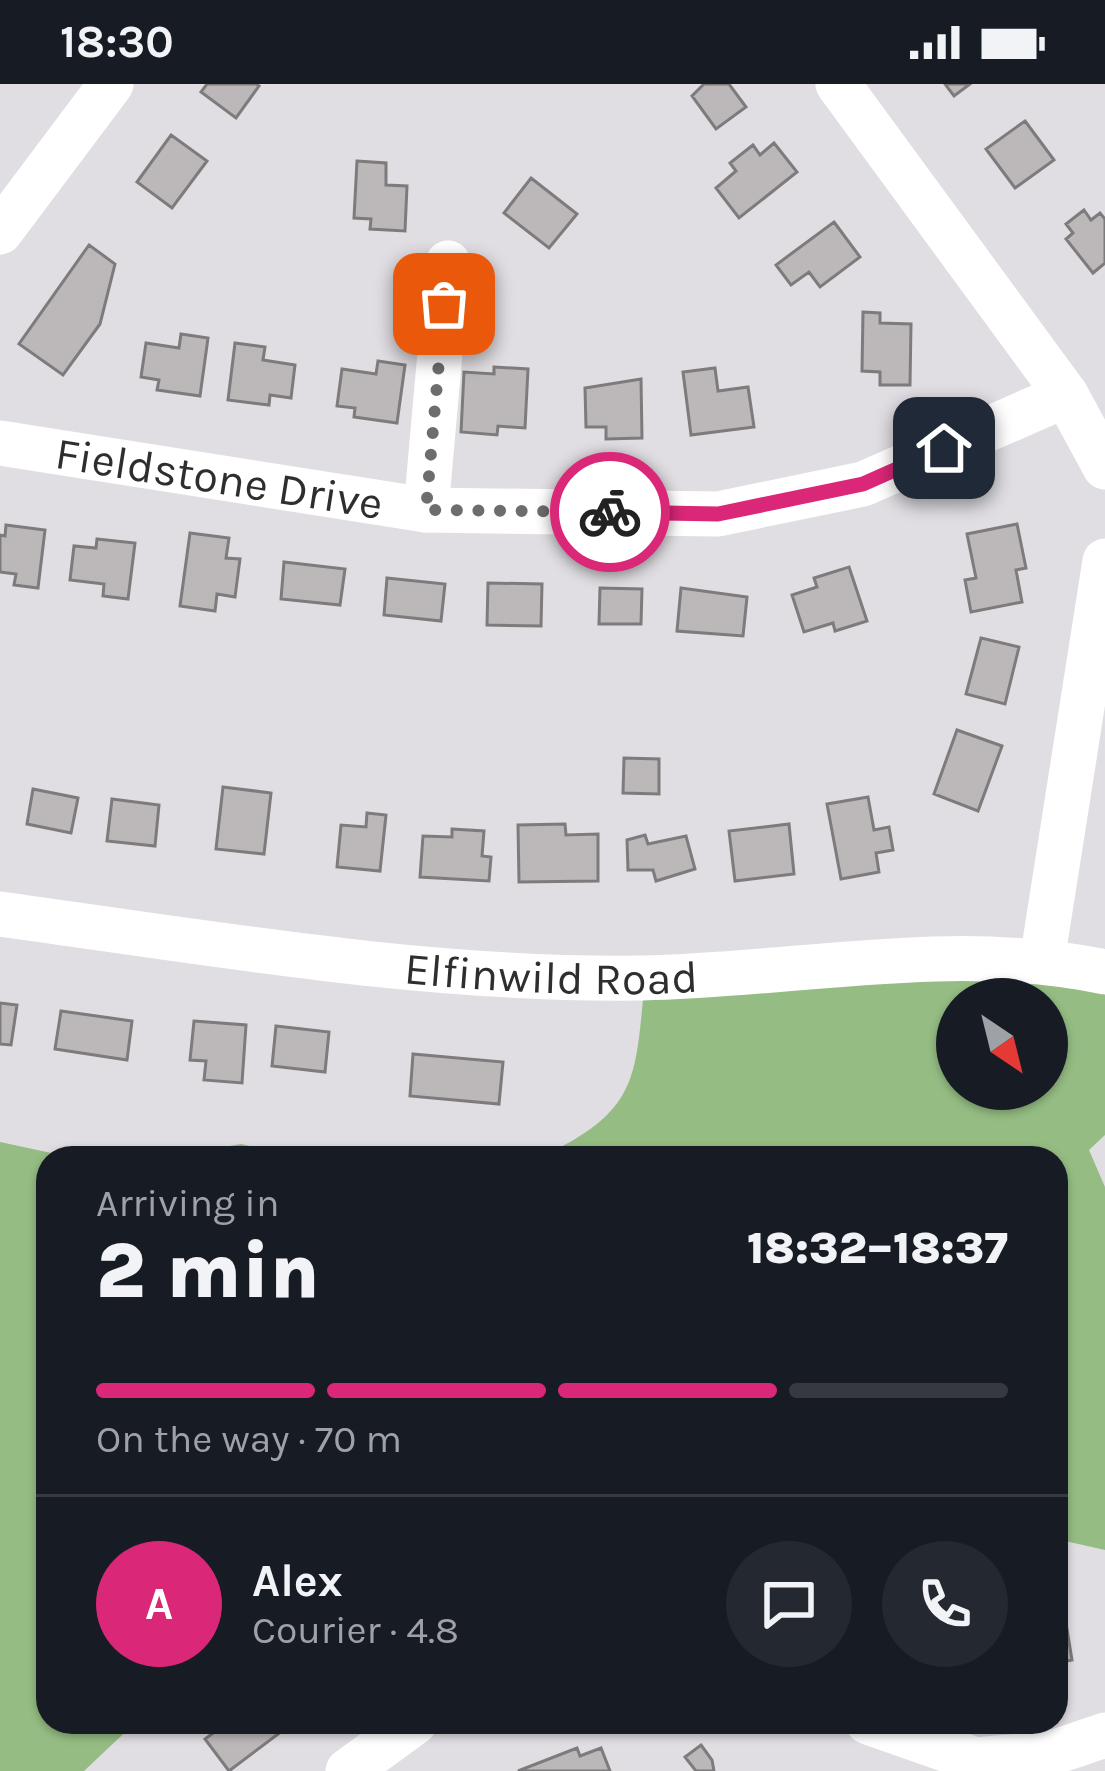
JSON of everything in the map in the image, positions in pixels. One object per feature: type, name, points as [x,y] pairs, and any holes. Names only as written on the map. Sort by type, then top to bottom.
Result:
[{"type":"street","points":[[0,232],[111,84]]},
{"type":"street","points":[[838,84],[1066,394],[1105,467]]},
{"type":"street","points":[[426,510],[448,263]]},
{"type":"street","name":"Fieldstone Drive","points":[[0,443],[426,510],[718,514],[863,484],[1066,394]]},
{"type":"street","points":[[1042,961],[1105,561]]},
{"type":"street","name":"Elfinwild Road","points":[[0,914],[402,965],[562,977],[645,978],[914,959],[1042,961],[1105,972]]},
{"type":"street","points":[[348,1771],[399,1734]]},
{"type":"street","points":[[902,1734],[976,1760],[1008,1765],[1105,1735]]},
{"type":"green space","points":[[1105,972],[1105,1135],[1089,1150],[1105,1187],[1105,1550],[1068,1542],[1068,1146],[562,1146],[614,1108],[633,1068],[645,978]]},
{"type":"green space","points":[[0,1142],[36,1150],[36,1734],[123,1734],[84,1771],[0,1771]]},
{"type":"building","points":[[207,84],[259,86],[236,118],[201,92]]},
{"type":"building","points":[[704,84],[729,84],[746,107],[716,129],[692,96]]},
{"type":"building","points":[[945,84],[970,84],[954,96]]},
{"type":"building","points":[[1025,121],[1054,160],[1015,188],[986,149]]},
{"type":"building","points":[[171,135],[207,161],[172,208],[137,182]]},
{"type":"building","points":[[774,143],[797,172],[739,218],[716,188],[736,171],[730,163],[753,145],[760,155]]},
{"type":"building","points":[[357,161],[386,163],[386,185],[407,186],[405,231],[370,229],[371,219],[354,218]]},
{"type":"building","points":[[531,178],[577,214],[549,248],[504,213]]},
{"type":"building","points":[[1084,210],[1091,220],[1100,213],[1105,219],[1105,263],[1093,273],[1066,239],[1073,233],[1066,224]]},
{"type":"building","points":[[834,222],[860,257],[820,287],[809,272],[791,285],[776,265]]},
{"type":"building","points":[[89,245],[115,264],[100,324],[63,375],[19,344]]},
{"type":"building","points":[[863,312],[880,313],[880,323],[911,324],[910,385],[880,385],[880,372],[862,371]]},
{"type":"building","points":[[181,334],[208,338],[200,396],[157,390],[159,380],[141,377],[146,343],[179,348]]},
{"type":"building","points":[[235,343],[265,347],[263,360],[295,365],[291,398],[270,395],[269,405],[228,400]]},
{"type":"building","points":[[378,361],[405,365],[397,423],[354,417],[355,408],[337,406],[342,369],[376,374]]},
{"type":"building","points":[[494,367],[528,369],[525,428],[498,426],[497,435],[461,432],[464,372],[494,374]]},
{"type":"building","points":[[715,368],[718,391],[748,387],[754,427],[691,435],[683,372]]},
{"type":"building","points":[[641,379],[642,438],[606,439],[606,427],[586,427],[585,388]]},
{"type":"building","points":[[1017,524],[1026,568],[1016,570],[1022,602],[971,612],[965,580],[976,578],[967,534]]},
{"type":"building","points":[[6,525],[45,530],[38,588],[14,585],[16,574],[0,572],[0,535],[5,536]]},
{"type":"building","points":[[190,533],[229,538],[226,558],[240,559],[235,597],[217,594],[215,611],[180,606]]},
{"type":"building","points":[[97,539],[135,543],[128,599],[103,596],[104,584],[70,580],[74,546],[96,548]]},
{"type":"building","points":[[284,562],[345,569],[340,605],[281,599]]},
{"type":"building","points":[[849,567],[867,621],[835,631],[833,623],[804,632],[792,595],[817,587],[814,578]]},
{"type":"building","points":[[387,578],[445,584],[441,621],[384,615]]},
{"type":"building","points":[[488,583],[542,584],[541,626],[487,625]]},
{"type":"building","points":[[600,588],[642,589],[641,624],[599,624]]},
{"type":"building","points":[[681,588],[747,597],[743,636],[677,631]]},
{"type":"building","points":[[981,638],[1019,647],[1005,704],[966,694]]},
{"type":"building","points":[[957,730],[1002,746],[978,811],[934,794]]},
{"type":"building","points":[[624,758],[659,759],[659,794],[623,793]]},
{"type":"building","points":[[223,787],[271,793],[264,854],[216,849]]},
{"type":"building","points":[[33,789],[78,798],[71,833],[27,824]]},
{"type":"building","points":[[868,797],[874,830],[889,827],[893,850],[876,853],[879,872],[841,879],[827,804]]},
{"type":"building","points":[[112,799],[159,805],[155,846],[107,841]]},
{"type":"building","points":[[367,813],[386,815],[380,871],[337,867],[341,825],[366,827]]},
{"type":"building","points":[[565,824],[566,835],[598,834],[598,881],[519,882],[518,825]]},
{"type":"building","points":[[789,824],[794,874],[735,881],[729,831]]},
{"type":"building","points":[[452,829],[484,831],[482,856],[491,857],[489,881],[420,877],[423,836],[452,837]]},
{"type":"building","points":[[645,835],[648,844],[686,836],[695,869],[656,881],[653,870],[628,870],[627,840]]},
{"type":"building","points":[[0,1003],[17,1005],[11,1045],[0,1044]]},
{"type":"building","points":[[61,1011],[132,1021],[127,1060],[55,1049]]},
{"type":"building","points":[[194,1021],[246,1025],[242,1083],[204,1080],[206,1061],[190,1060]]},
{"type":"building","points":[[276,1026],[329,1032],[325,1072],[272,1066]]},
{"type":"building","points":[[413,1054],[503,1062],[499,1104],[410,1096]]},
{"type":"building","points":[[212,1734],[278,1734],[229,1771],[205,1739]]},
{"type":"building","points":[[701,1745],[714,1771],[696,1771],[685,1757]]},
{"type":"building","points":[[577,1748],[580,1756],[601,1748],[610,1771],[518,1771]]},
{"type":"way so far","points":[[444,304],[426,510],[610,512]]},
{"type":"route","points":[[610,512],[718,514],[863,484],[944,448]]}]
